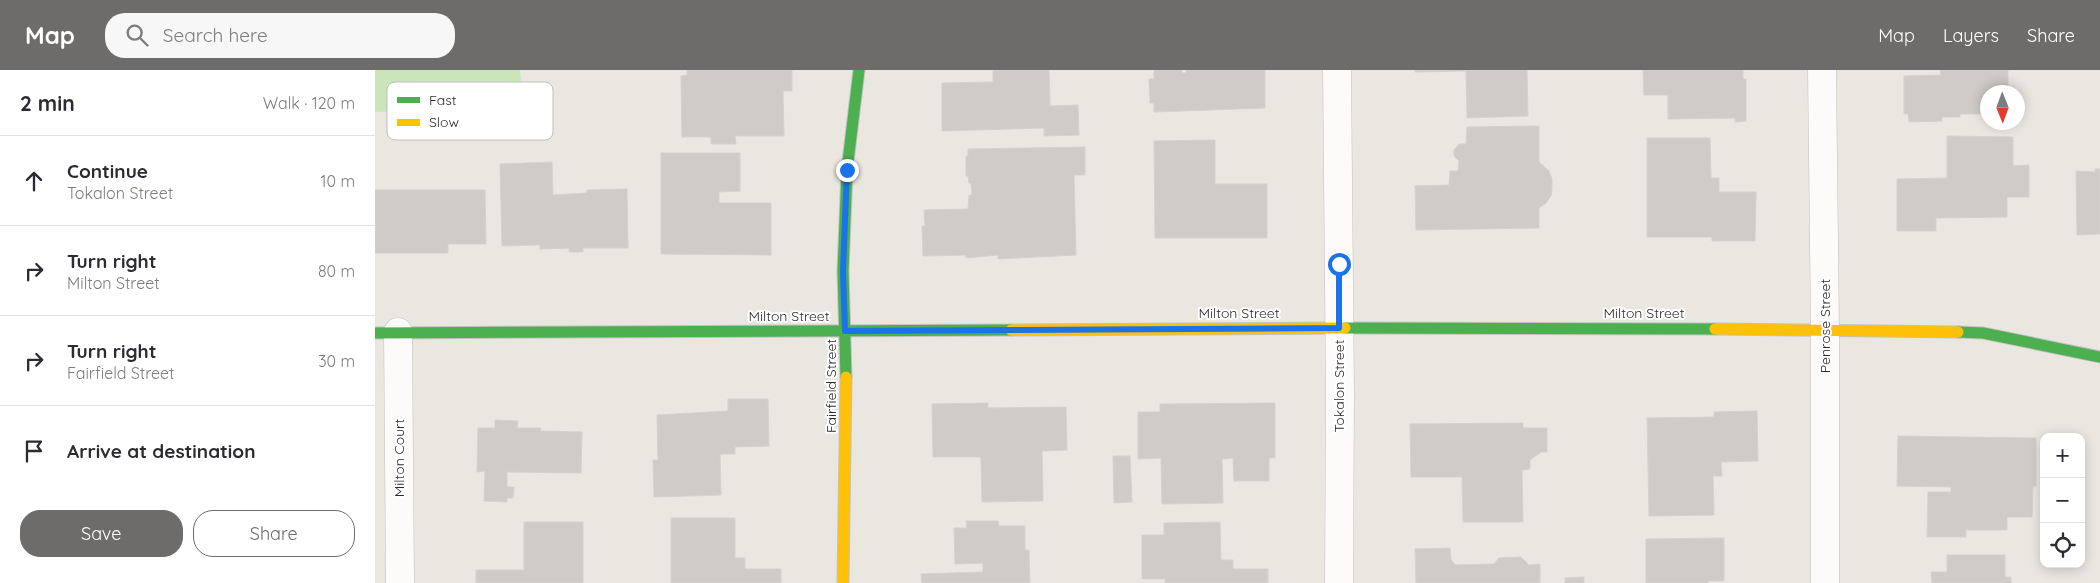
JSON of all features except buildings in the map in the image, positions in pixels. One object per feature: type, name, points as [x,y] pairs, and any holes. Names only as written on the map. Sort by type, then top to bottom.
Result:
[{"type":"main road","name":"Fairfield Street","points":[[843,583],[847,395],[843,271],[847,170],[859,70]]},
{"type":"main road","name":"Milton Street","points":[[386,332],[1825,328],[1983,333],[2100,357]]},
{"type":"street","name":"Tokalon Street","points":[[1337,70],[1339,583]]},
{"type":"street","name":"Penrose Street","points":[[1821,70],[1825,328],[1825,583]]},
{"type":"street","name":"Milton Court","points":[[386,332],[400,583]]},
{"type":"green space","points":[[375,70],[520,70],[521,82],[387,82],[387,112],[375,112]]},
{"type":"traffic: fast","points":[[846,377],[843,271],[847,170],[859,70]]},
{"type":"traffic: fast","points":[[1345,328],[1715,329]]},
{"type":"traffic: fast","points":[[375,333],[1011,330]]},
{"type":"traffic: fast","points":[[1958,332],[1983,333],[2100,357]]},
{"type":"traffic: slow","points":[[1011,330],[1345,328]]},
{"type":"traffic: slow","points":[[1715,329],[1958,332]]},
{"type":"traffic: slow","points":[[843,583],[846,377]]},
{"type":"route","points":[[847,170],[843,271],[845,331],[1339,328],[1339,264]]}]
